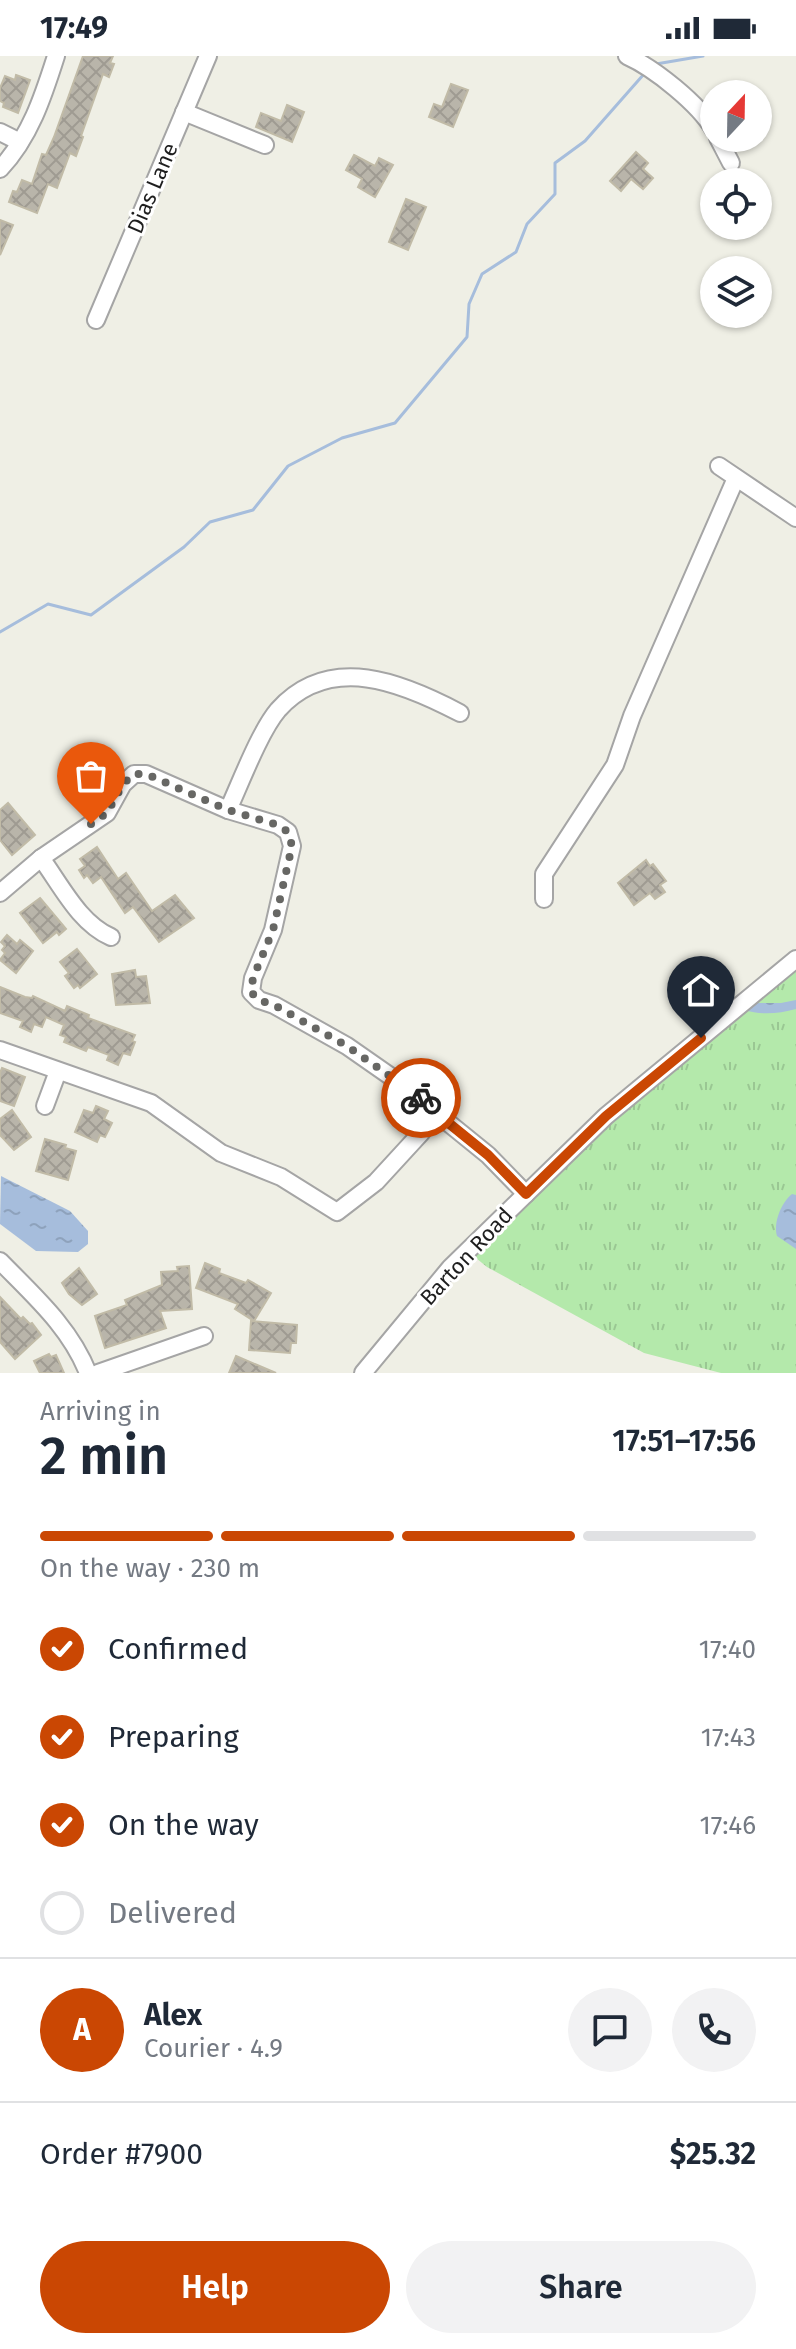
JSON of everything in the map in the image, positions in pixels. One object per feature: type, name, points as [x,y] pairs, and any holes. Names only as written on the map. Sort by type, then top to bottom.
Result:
[{"type":"street","points":[[0,169],[37,111],[56,56]]},
{"type":"street","name":"Dias Lane","points":[[96,320],[208,56]]},
{"type":"street","points":[[627,56],[643,63],[668,82],[700,115]]},
{"type":"street","points":[[184,112],[265,145]]},
{"type":"street","points":[[0,132],[20,142]]},
{"type":"street","points":[[725,152],[731,163]]},
{"type":"street","points":[[719,466],[796,518]]},
{"type":"street","points":[[544,899],[544,874],[615,765],[632,716],[736,478]]},
{"type":"street","points":[[228,810],[277,711],[311,685],[332,678],[372,678],[426,695],[460,713]]},
{"type":"street","points":[[0,893],[41,858],[107,813],[123,784],[134,774],[146,774],[228,810],[278,825],[288,832],[292,846],[273,930],[253,978],[251,992],[259,1000],[274,1005],[347,1046],[423,1099],[488,1155],[526,1194]]},
{"type":"street","points":[[41,858],[83,917],[92,927],[111,937]]},
{"type":"street","name":"Barton Road","points":[[363,1373],[450,1268],[606,1116],[796,959]]},
{"type":"street","points":[[0,1050],[151,1103],[221,1153],[281,1177],[337,1212],[376,1182],[421,1133],[428,1123],[430,1108]]},
{"type":"street","points":[[45,1106],[58,1071]]},
{"type":"street","points":[[0,1261],[61,1325],[88,1373]]},
{"type":"street","points":[[98,1373],[204,1336]]},
{"type":"green space","points":[[796,963],[796,1373],[721,1373],[644,1353],[487,1267],[471,1254],[607,1120]]},
{"type":"water","points":[[796,1000],[796,1009],[783,1012],[744,1010],[749,1003]]},
{"type":"water","points":[[1,1176],[70,1211],[88,1231],[88,1244],[78,1252],[36,1251],[0,1224]]},
{"type":"water","points":[[792,1194],[796,1195],[796,1249],[777,1236],[776,1231],[779,1214]]},
{"type":"building","points":[[83,56],[113,56],[110,63],[114,64],[109,77],[103,74],[76,156],[70,153],[57,188],[48,184],[37,213],[9,202],[22,180],[32,184],[42,154],[46,155],[54,137]]},
{"type":"building","points":[[16,75],[30,80],[18,113],[3,107],[4,103],[0,101],[0,88],[5,76],[15,80]]},
{"type":"building","points":[[451,84],[468,90],[453,127],[429,117],[434,104],[442,107]]},
{"type":"building","points":[[287,105],[304,112],[292,142],[256,127],[261,113],[281,121]]},
{"type":"building","points":[[636,152],[648,163],[643,169],[653,178],[643,189],[631,179],[621,191],[610,181]]},
{"type":"building","points":[[354,155],[375,166],[379,158],[393,165],[375,197],[358,187],[362,179],[346,170]]},
{"type":"building","points":[[406,199],[426,207],[408,250],[389,242]]},
{"type":"building","points":[[0,220],[13,225],[0,255]]},
{"type":"building","points":[[8,803],[35,835],[12,855],[0,840],[0,810]]},
{"type":"building","points":[[97,847],[118,879],[126,873],[152,911],[175,895],[194,918],[159,942],[133,907],[125,913],[101,877],[93,883],[87,875],[84,878],[79,870],[85,866],[80,859]]},
{"type":"building","points":[[646,860],[666,881],[660,885],[665,892],[655,899],[650,893],[634,905],[618,883]]},
{"type":"building","points":[[40,898],[66,929],[43,943],[20,913]]},
{"type":"building","points":[[7,935],[17,944],[20,940],[33,951],[16,973],[0,960],[5,953],[1,942]]},
{"type":"building","points":[[77,949],[97,974],[80,988],[78,985],[74,988],[65,976],[69,973],[60,962]]},
{"type":"building","points":[[135,970],[136,977],[146,976],[150,1003],[116,1005],[112,974]]},
{"type":"building","points":[[0,987],[25,997],[33,996],[65,1011],[67,1006],[89,1015],[88,1018],[135,1035],[130,1055],[123,1053],[118,1065],[107,1060],[109,1055],[88,1047],[86,1051],[64,1042],[66,1037],[60,1035],[64,1025],[46,1017],[42,1027],[34,1024],[31,1032],[20,1027],[23,1021],[0,1013]]},
{"type":"building","points":[[2,1068],[25,1077],[14,1106],[0,1101]]},
{"type":"building","points":[[96,1106],[108,1111],[104,1119],[112,1123],[105,1137],[100,1135],[97,1142],[75,1132],[84,1110],[93,1113]]},
{"type":"building","points":[[12,1110],[31,1137],[14,1150],[0,1135],[0,1119]]},
{"type":"building","points":[[45,1139],[76,1151],[68,1180],[36,1171]]},
{"type":"building","points":[[205,1263],[220,1269],[219,1273],[246,1283],[248,1280],[271,1293],[254,1321],[235,1309],[238,1304],[196,1288]]},
{"type":"building","points":[[189,1266],[192,1309],[160,1311],[166,1328],[105,1348],[95,1316],[127,1305],[125,1300],[162,1285],[161,1272],[178,1271],[177,1267]]},
{"type":"building","points":[[79,1268],[97,1294],[82,1305],[62,1283]]},
{"type":"building","points":[[0,1297],[21,1319],[23,1317],[32,1323],[41,1335],[15,1359],[0,1342]]},
{"type":"building","points":[[251,1321],[297,1325],[296,1343],[291,1343],[290,1353],[249,1350]]},
{"type":"building","points":[[49,1354],[51,1357],[56,1355],[64,1373],[40,1373],[34,1361]]},
{"type":"building","points":[[236,1356],[276,1373],[229,1373]]},
{"type":"waterway","points":[[656,64],[703,56]]},
{"type":"waterway","points":[[0,632],[48,604],[91,615],[184,547],[210,522],[253,510],[288,466],[342,438],[395,423],[467,337],[469,304],[482,274],[516,252],[527,224],[555,194],[555,163],[585,141],[644,74]]},
{"type":"way so far","points":[[91,824],[107,813],[123,784],[134,774],[146,774],[228,810],[278,825],[288,832],[292,846],[273,930],[253,978],[251,992],[259,1000],[274,1005],[347,1046],[421,1098]]},
{"type":"route","points":[[421,1098],[488,1155],[526,1194],[606,1116],[701,1038]]}]
